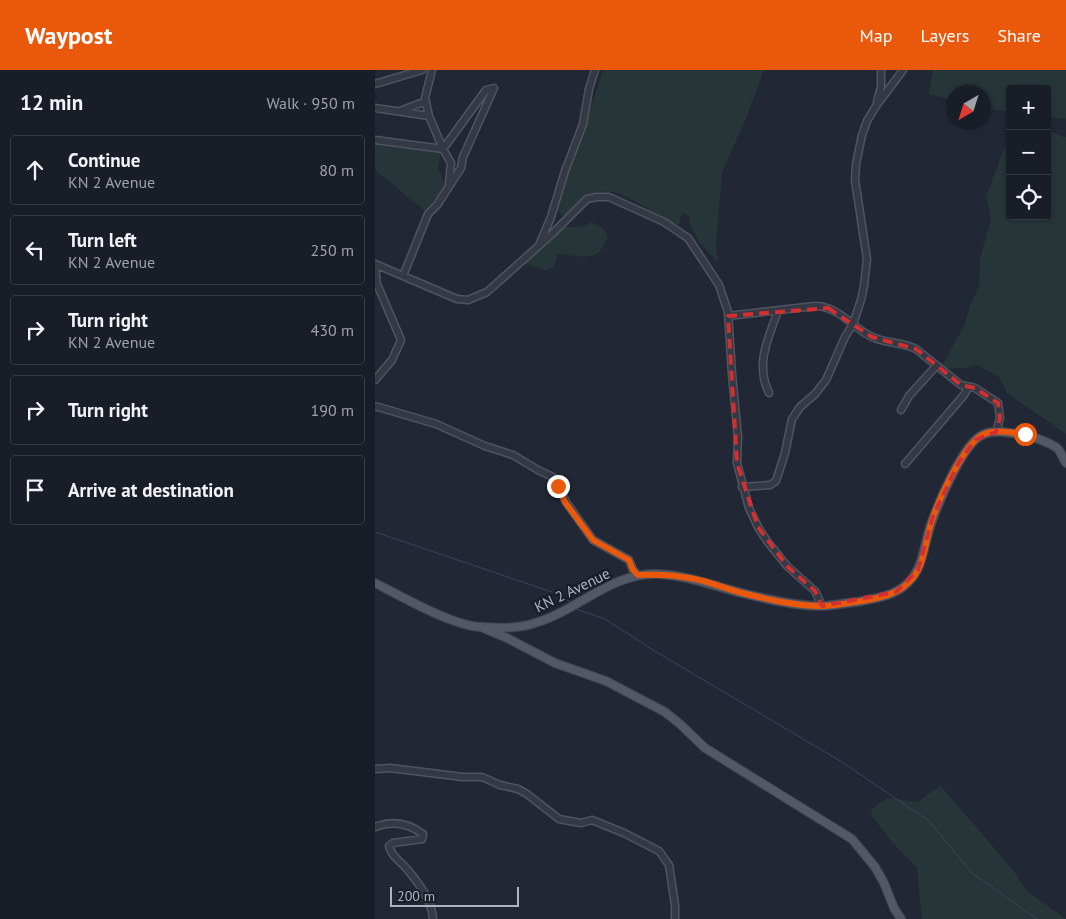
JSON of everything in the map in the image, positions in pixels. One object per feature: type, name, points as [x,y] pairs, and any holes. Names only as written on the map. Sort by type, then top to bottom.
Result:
[{"type":"main road","name":"KN 2 Avenue","points":[[375,583],[451,620],[481,627],[519,627],[535,624],[552,617],[595,593],[638,575],[656,574],[695,579],[742,593],[792,603],[822,606],[877,598],[895,592],[908,583],[918,570],[933,516],[959,462],[975,440],[983,435],[996,432],[1025,434],[1057,448],[1066,463]]},
{"type":"main road","points":[[481,627],[555,663],[614,685],[665,712],[705,748],[852,839],[875,867],[901,919]]},
{"type":"street","points":[[375,84],[422,70]]},
{"type":"street","points":[[432,70],[426,101],[429,116],[451,163],[449,186]]},
{"type":"street","points":[[538,246],[551,217],[565,171],[583,124],[589,89],[595,70]]},
{"type":"street","points":[[876,106],[881,87],[881,70]]},
{"type":"street","points":[[743,487],[770,485],[777,481],[792,419],[800,407],[815,394],[826,380],[845,337],[853,324],[864,286],[867,259],[855,180],[861,135],[876,106],[903,70]]},
{"type":"street","points":[[403,276],[427,214],[437,205],[461,168],[463,157],[494,88],[486,90],[443,149]]},
{"type":"street","points":[[399,112],[426,101]]},
{"type":"street","points":[[375,108],[429,116]]},
{"type":"street","points":[[375,140],[443,149]]},
{"type":"street","points":[[375,380],[392,360],[401,340],[377,284],[375,266],[457,299],[468,300],[487,292],[587,200],[600,196],[609,197],[664,222],[688,238],[719,285],[728,316],[738,437],[737,463],[749,508],[757,527],[787,566],[818,595],[822,606]]},
{"type":"street","points":[[728,316],[823,306],[842,316],[872,337],[909,346],[961,385],[975,388],[998,403],[1000,418],[996,432]]},
{"type":"street","points":[[769,393],[763,381],[764,349],[778,311]]},
{"type":"street","points":[[901,410],[909,396],[936,366]]},
{"type":"street","points":[[905,464],[968,388]]},
{"type":"street","points":[[375,406],[436,424],[485,446],[513,455],[537,470],[552,476],[555,478],[565,502],[593,540],[629,560],[633,570],[638,575]]},
{"type":"street","points":[[375,769],[390,768],[482,778],[518,789],[559,819],[581,823],[592,820],[625,833],[659,851],[669,866],[675,918]]},
{"type":"street","points":[[375,827],[392,824],[410,825],[423,834],[422,838],[393,843],[389,846],[390,852],[419,885],[431,905],[433,919]]},
{"type":"highlighted area","points":[[828,308],[872,337],[916,349],[961,385],[975,388],[998,403],[1000,418],[996,432],[975,440],[959,462],[933,516],[918,570],[896,592],[822,606],[815,591],[787,566],[758,527],[737,463],[728,316]]},
{"type":"shaded area","points":[[603,70],[764,70],[722,173],[716,243],[718,262],[703,247],[692,229],[689,216],[682,212],[679,225],[664,219],[625,196],[605,192],[587,198],[564,218],[557,210]]},
{"type":"shaded area","points":[[933,70],[1066,70],[1066,119],[1051,117],[1051,85],[1006,85],[1006,111],[991,109],[991,85],[946,85],[946,98],[929,94]]},
{"type":"shaded area","points":[[1051,131],[1066,137],[1066,434],[1008,394],[999,377],[977,365],[964,368],[940,369],[965,324],[970,306],[979,286],[980,259],[991,220],[986,197],[1006,146],[1006,220],[1051,220]]},
{"type":"shaded area","points":[[375,141],[441,152],[438,168],[446,186],[425,211],[375,170]]},
{"type":"shaded area","points":[[591,222],[604,229],[608,238],[602,249],[595,255],[585,257],[558,254],[553,268],[545,270],[526,264],[533,253],[564,227],[582,227]]},
{"type":"shaded area","points":[[940,785],[1013,870],[1027,891],[1066,919],[922,919],[917,868],[892,842],[871,815],[872,809],[887,798],[918,802]]},
{"type":"waterway","points":[[375,532],[561,595],[570,602]]},
{"type":"waterway","points":[[576,609],[605,619],[653,650],[842,762],[929,821],[972,873],[1037,919]]},
{"type":"route","points":[[558,486],[565,502],[593,540],[629,560],[633,570],[638,575],[673,575],[695,579],[742,593],[792,603],[822,606],[844,604],[877,598],[895,592],[908,583],[918,570],[923,557],[933,516],[959,462],[975,440],[990,432],[1025,434]]}]
